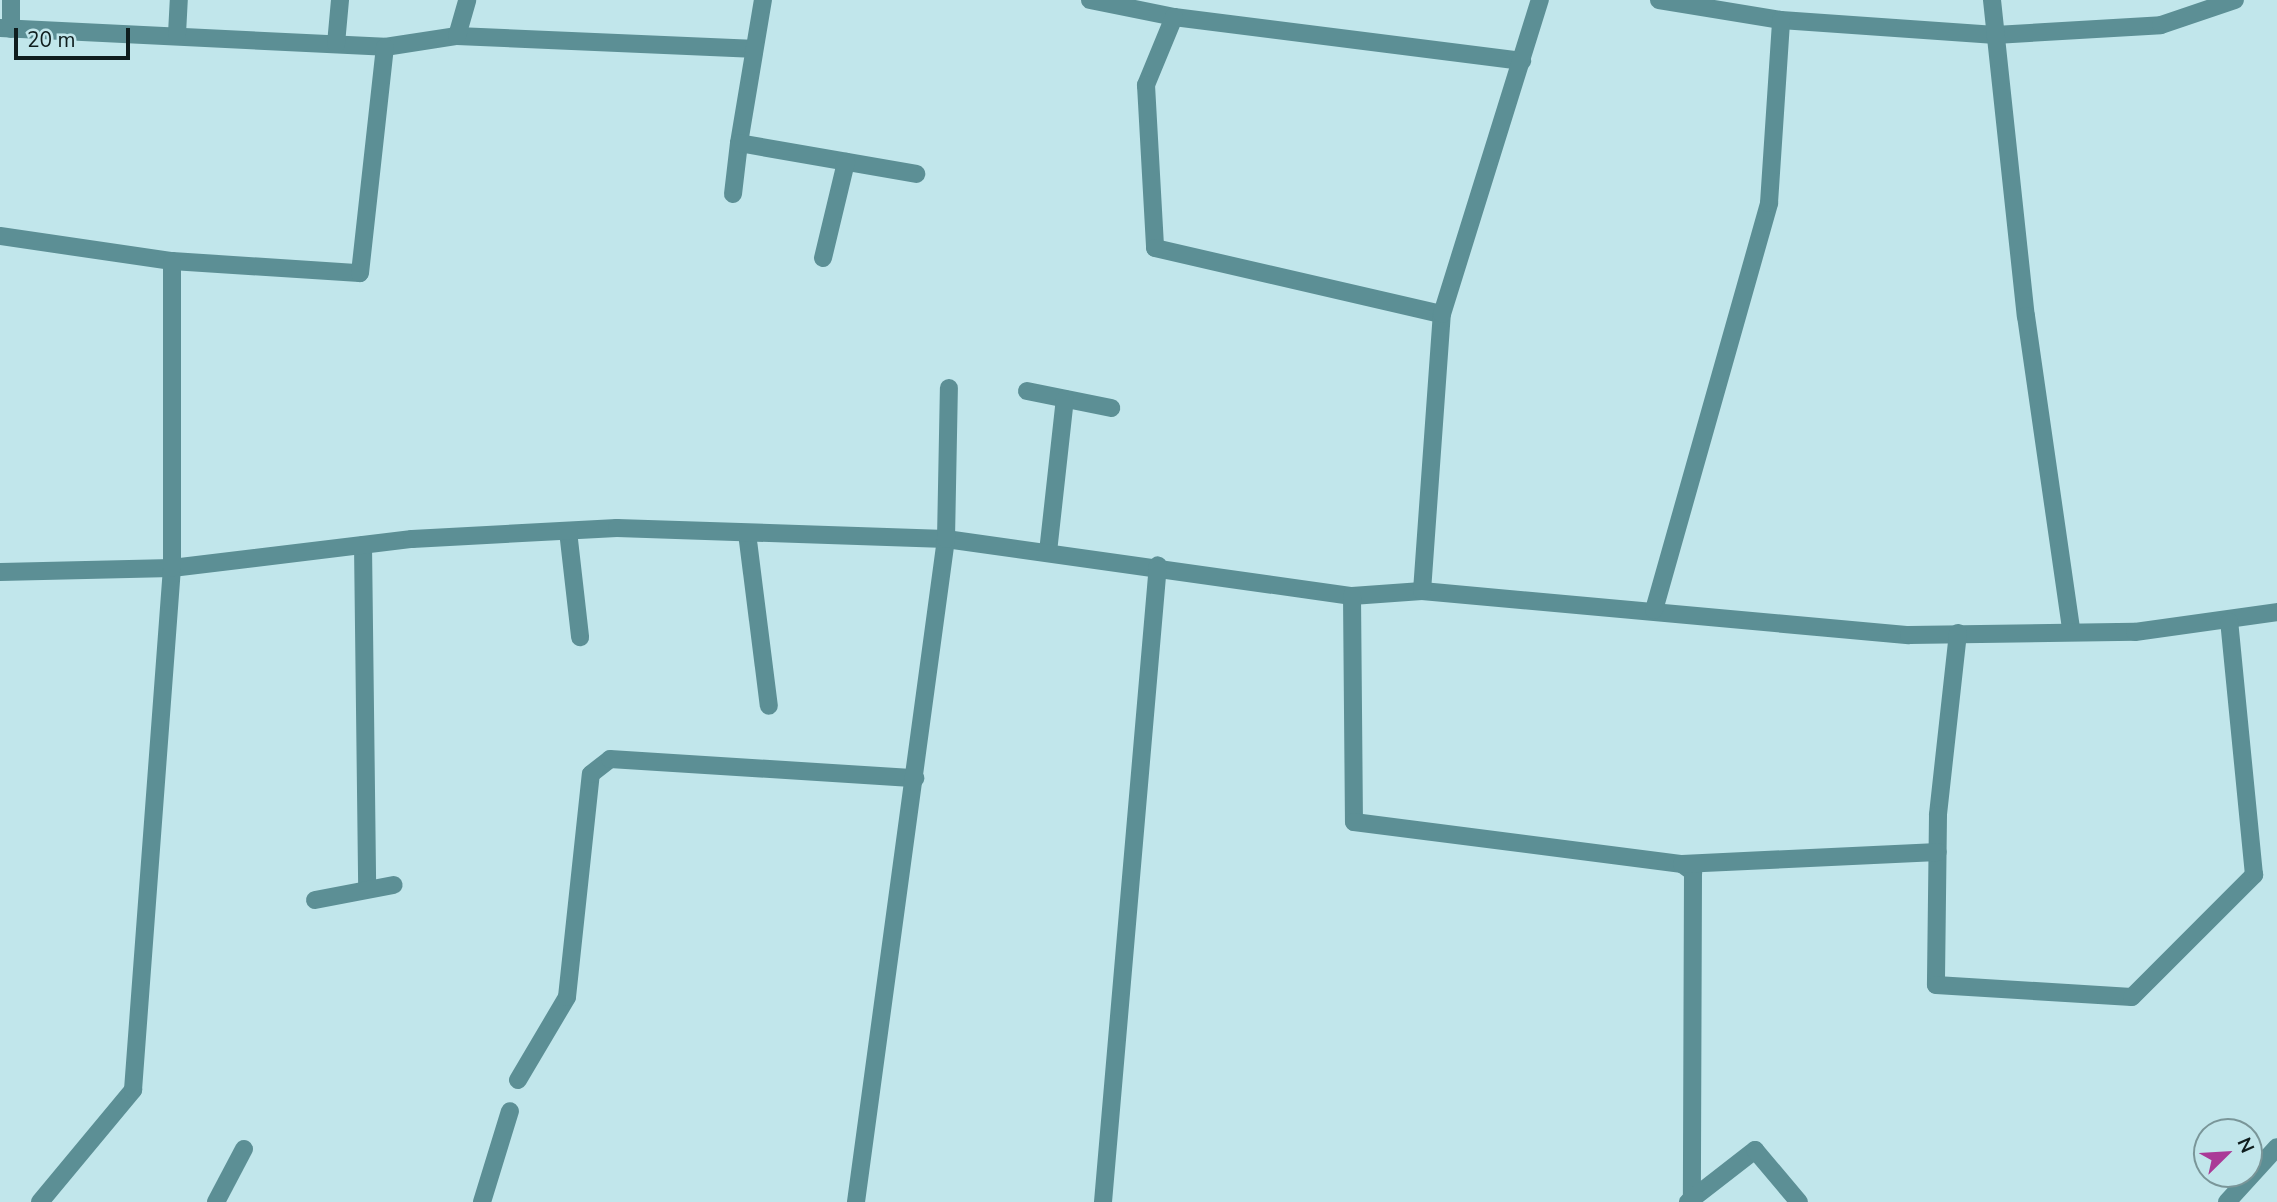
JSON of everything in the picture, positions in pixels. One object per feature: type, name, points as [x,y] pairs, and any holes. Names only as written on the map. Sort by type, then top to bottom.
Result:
[{"type":"street","points":[[11,0],[5,28],[177,34],[385,47],[457,36],[751,49]]},
{"type":"street","points":[[177,34],[179,0]]},
{"type":"street","points":[[336,44],[340,0]]},
{"type":"street","points":[[457,36],[467,0]]},
{"type":"street","points":[[733,194],[751,49],[763,0]]},
{"type":"street","points":[[1090,0],[1174,18],[1522,61]]},
{"type":"street","points":[[1658,0],[1781,20],[1995,35],[2161,25],[2235,0]]},
{"type":"street","points":[[1992,0],[2024,303],[2071,629]]},
{"type":"street","points":[[1422,591],[1442,314],[1522,61],[1545,1]]},
{"type":"street","points":[[1174,18],[1146,85],[1155,248],[1442,314]]},
{"type":"street","points":[[1654,610],[1769,203],[1781,20]]},
{"type":"street","points":[[0,236],[172,261],[360,273],[385,47]]},
{"type":"street","points":[[739,143],[916,174]]},
{"type":"street","points":[[823,258],[846,162]]},
{"type":"street","points":[[47,1200],[133,1090],[172,568],[172,261]]},
{"type":"street","points":[[856,1202],[946,539],[949,388]]},
{"type":"street","points":[[1027,391],[1111,408]]},
{"type":"street","points":[[1048,552],[1065,399]]},
{"type":"street","points":[[0,572],[172,568],[363,545],[568,531],[747,533],[946,539],[1158,565],[1352,596],[1422,591],[1909,635],[2071,629],[2135,632],[2229,622],[2277,612]]},
{"type":"street","points":[[568,531],[580,637]]},
{"type":"street","points":[[747,533],[769,706]]},
{"type":"street","points":[[363,545],[367,887]]},
{"type":"street","points":[[1103,1202],[1158,565]]},
{"type":"street","points":[[1352,596],[1354,822],[1682,864],[1938,852]]},
{"type":"street","points":[[1958,633],[1938,852],[1936,985],[2132,997],[2254,875],[2229,622]]},
{"type":"street","points":[[517,1080],[567,997],[592,774],[610,759],[915,778]]},
{"type":"street","points":[[1682,864],[1693,872],[1690,1200]]},
{"type":"street","points":[[315,900],[367,887],[394,885]]},
{"type":"street","points":[[482,1202],[510,1111]]},
{"type":"street","points":[[2227,1202],[2277,1147]]},
{"type":"street","points":[[216,1202],[244,1149]]},
{"type":"street","points":[[1690,1200],[1755,1150],[1799,1202]]}]
